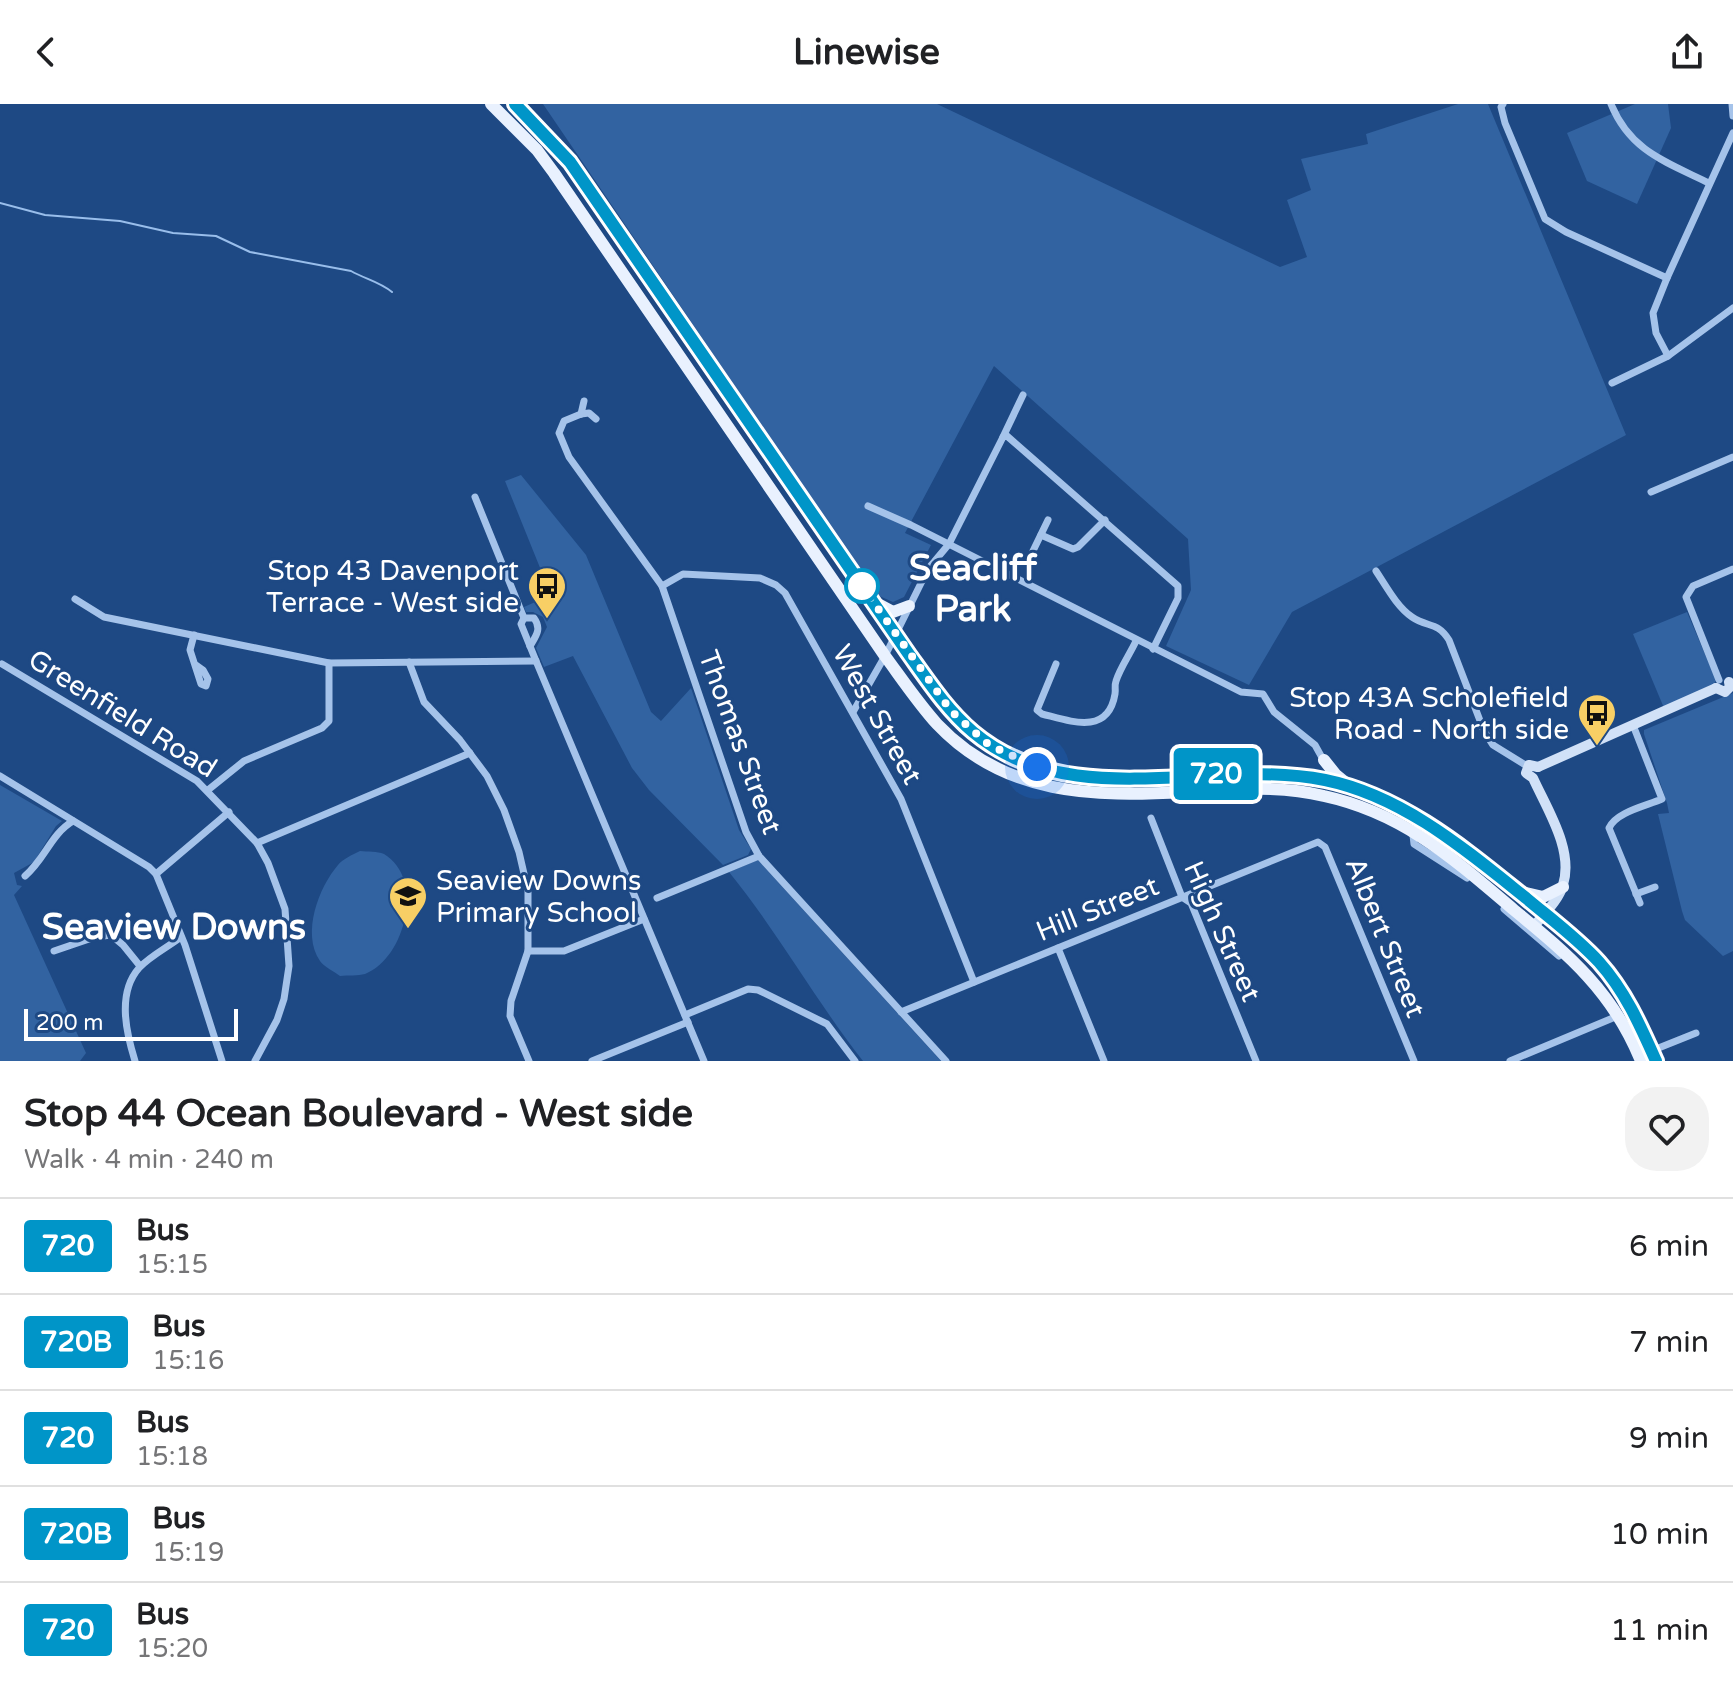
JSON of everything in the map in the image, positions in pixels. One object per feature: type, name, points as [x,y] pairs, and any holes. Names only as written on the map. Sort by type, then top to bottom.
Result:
[{"type":"main road","points":[[491,104],[537,150],[554,173],[885,656],[920,704],[959,744],[1006,773],[1055,789],[1114,794],[1265,788],[1323,795],[1451,838],[1599,962],[1632,1009],[1654,1056]]},
{"type":"main road","points":[[515,104],[570,162],[895,634],[943,701],[971,731],[989,745],[1060,774],[1114,778],[1241,773],[1326,780],[1356,789]]},
{"type":"main road","points":[[807,506],[819,538],[814,542],[807,540]]},
{"type":"main road","points":[[863,587],[886,610],[893,612],[909,606]]},
{"type":"main road","points":[[1293,776],[1317,767],[1322,756],[1336,775],[1418,825],[1585,971],[1620,1015],[1641,1061]]},
{"type":"main road","points":[[1512,887],[1535,897],[1551,896],[1561,890]]},
{"type":"main road","points":[[1557,924],[1555,915],[1561,890]]},
{"type":"street","points":[[1503,104],[1505,123],[1545,219],[1566,232],[1667,278]]},
{"type":"street","points":[[1611,104],[1630,138],[1649,154],[1709,183]]},
{"type":"street","points":[[1732,104],[1733,116]]},
{"type":"street","points":[[1668,356],[1656,333],[1653,313],[1733,133]]},
{"type":"street","points":[[1612,383],[1668,356],[1733,308]]},
{"type":"street","points":[[853,712],[928,569],[949,544],[1023,395]]},
{"type":"street","points":[[584,401],[581,414],[589,413],[596,419]]},
{"type":"street","name":"Thomas Street","points":[[581,414],[564,421],[559,433],[569,457],[662,586],[746,832],[759,856],[946,1061]]},
{"type":"street","points":[[1003,437],[1014,440],[1180,590],[1153,649]]},
{"type":"street","points":[[1651,492],[1733,457]]},
{"type":"street","points":[[475,497],[524,618],[521,624],[536,661],[704,1061]]},
{"type":"street","points":[[868,506],[1241,692],[1263,694],[1274,712],[1322,756],[1326,780],[1323,795]]},
{"type":"street","points":[[1032,553],[1048,520]]},
{"type":"street","points":[[1041,535],[1073,549],[1105,520]]},
{"type":"street","points":[[1532,766],[1633,725],[1724,683],[1686,597],[1693,586],[1733,569]]},
{"type":"street","points":[[1376,571],[1413,619],[1442,629],[1484,731],[1493,745],[1539,772],[1533,778],[1566,858],[1561,890],[1534,926]]},
{"type":"street","name":"West Street","points":[[662,586],[683,574],[760,578],[785,593],[901,799],[974,982]]},
{"type":"street","points":[[75,599],[104,617],[329,663],[536,661]]},
{"type":"street","points":[[524,618],[534,618],[538,624],[539,630],[530,646]]},
{"type":"street","points":[[194,635],[190,650],[196,665]]},
{"type":"street","points":[[1056,664],[1037,710],[1042,714],[1081,723],[1097,722],[1105,716],[1115,696],[1116,681],[1136,641]]},
{"type":"street","points":[[409,662],[424,702],[487,776],[504,810],[519,852],[528,891],[528,951],[511,1001],[510,1016],[529,1061]]},
{"type":"street","points":[[208,790],[244,761],[322,728],[329,721],[329,663]]},
{"type":"street","name":"Greenfield Road","points":[[2,664],[208,790],[257,843],[285,909],[289,966],[277,1020],[255,1061]]},
{"type":"street","points":[[1633,725],[1662,799],[1620,817],[1609,828],[1640,903]]},
{"type":"street","points":[[257,843],[470,753]]},
{"type":"street","points":[[0,776],[156,874],[181,937],[222,1061]]},
{"type":"street","points":[[156,874],[229,812]]},
{"type":"street","name":"High Street","points":[[1151,818],[1182,897],[1191,903],[1256,1061]]},
{"type":"street","points":[[25,876],[39,863],[59,829],[73,821]]},
{"type":"street","points":[[1418,825],[1414,844],[1476,884],[1590,984]]},
{"type":"street","name":"Albert Street","points":[[1310,845],[1321,843],[1325,847],[1414,1061]]},
{"type":"street","name":"Hill Street","points":[[901,1012],[1310,845]]},
{"type":"street","points":[[657,898],[759,856]]},
{"type":"street","points":[[1636,894],[1655,887]]},
{"type":"street","points":[[528,951],[564,951],[644,919]]},
{"type":"street","points":[[54,951],[111,935],[140,966]]},
{"type":"street","points":[[135,1061],[127,1034],[128,987],[140,966],[181,937]]},
{"type":"street","points":[[1058,948],[1104,1061]]},
{"type":"street","points":[[592,1061],[748,989],[758,990],[827,1024],[855,1061]]},
{"type":"street","points":[[1510,1061],[1620,1015]]},
{"type":"street","points":[[1654,1056],[1696,1033]]},
{"type":"shaded area","points":[[543,104],[937,104],[1280,267],[1307,257],[1287,200],[1311,190],[1301,159],[1368,144],[1366,134],[1458,104],[1488,104],[1626,435],[1292,612],[1249,685],[1166,646],[1191,590],[1188,539],[994,366],[905,533],[931,545],[904,597],[893,602],[877,595]]},
{"type":"shaded area","points":[[1635,104],[1668,104],[1671,128],[1637,204],[1587,181],[1567,133]]},
{"type":"shaded area","points":[[521,475],[586,555],[651,712],[661,721],[691,688],[739,830],[751,849],[748,855],[723,865],[649,790],[632,768],[573,656],[544,667],[536,648],[547,627],[543,617],[526,612],[524,607],[551,595],[505,481]]},
{"type":"shaded area","points":[[1687,612],[1716,680],[1714,684],[1664,708],[1633,634]]},
{"type":"shaded area","points":[[1733,693],[1733,951],[1723,956],[1685,920],[1658,814],[1669,813],[1667,803],[1644,730]]},
{"type":"shaded area","points":[[0,785],[62,821],[34,862],[14,873],[17,885],[22,886],[14,895],[86,1053],[80,1061],[0,1061]]},
{"type":"shaded area","points":[[360,851],[384,854],[397,865],[407,898],[405,917],[391,952],[379,965],[365,974],[340,976],[320,961],[312,937],[312,924],[319,898],[331,874],[342,861]]},
{"type":"shaded area","points":[[758,860],[941,1061],[863,1061],[729,872]]},
{"type":"waterway","points":[[0,203],[45,215],[120,221],[173,233],[216,236],[250,252],[351,271],[392,292]]},
{"type":"bus line","name":"720","points":[[515,104],[570,162],[908,653],[951,711],[971,731],[1014,758],[1060,774],[1114,778],[1230,773],[1297,776],[1356,789],[1411,813],[1451,838],[1599,962],[1623,993],[1656,1061]]},
{"type":"place","name":"Stop 43 Davenport Terrace - West side","points":[[547,620]]},
{"type":"place","name":"Stop 43A Scholefield Road - North side","points":[[1597,747]]},
{"type":"place","name":"Seaview Downs Primary School","points":[[408,930]]},
{"type":"district","name":"Seacliff Park","points":[[973,588]]},
{"type":"district","name":"Seaview Downs","points":[[174,926]]},
{"type":"route","points":[[862,586],[951,711],[989,745],[1037,767]]}]
